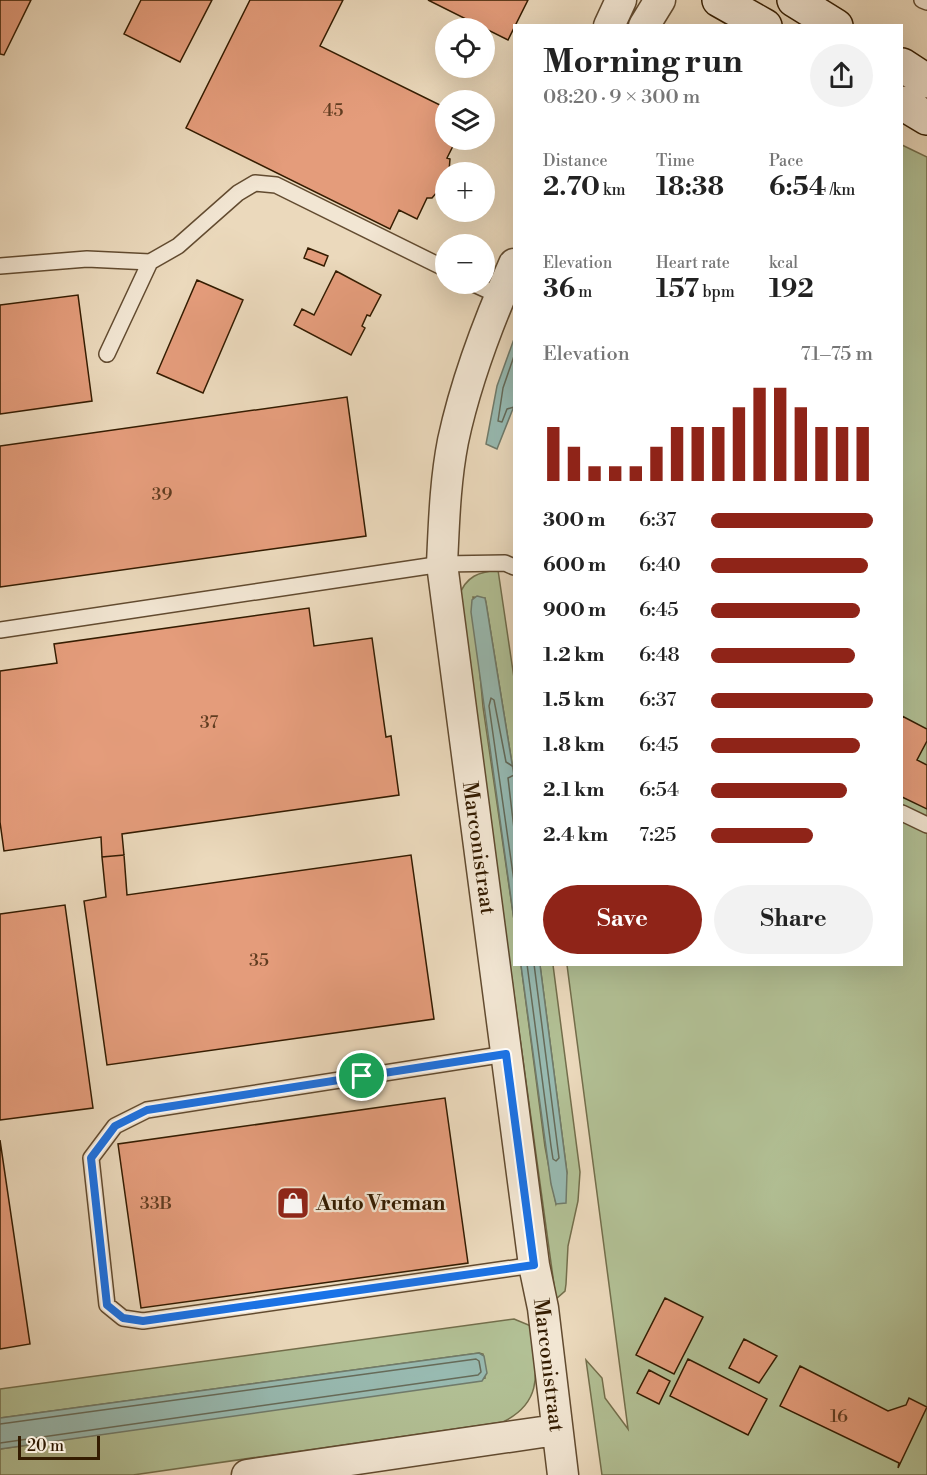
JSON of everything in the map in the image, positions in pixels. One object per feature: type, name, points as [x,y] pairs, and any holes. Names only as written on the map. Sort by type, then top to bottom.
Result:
[{"type":"main road","points":[[719,0],[761,24]]},
{"type":"main road","points":[[794,0],[833,24]]},
{"type":"main road","points":[[903,66],[927,81]]},
{"type":"main road","points":[[903,104],[927,118]]},
{"type":"street","points":[[610,24],[621,0]]},
{"type":"street","points":[[645,24],[660,0]]},
{"type":"street","name":"Marconistraat","points":[[495,282],[513,265]]},
{"type":"street","name":"Marconistraat","points":[[487,294],[482,342],[453,441],[445,502],[442,564],[534,1265],[543,1308],[563,1475]]},
{"type":"street","points":[[247,1475],[556,1430]]},
{"type":"lane","points":[[922,0],[927,2]]},
{"type":"lane","points":[[0,266],[87,259],[150,262],[178,246],[238,193],[255,183],[276,185],[435,264]]},
{"type":"lane","points":[[107,354],[150,262]]},
{"type":"lane","points":[[0,630],[442,564],[505,563],[513,567]]},
{"type":"lane","points":[[903,813],[927,825]]},
{"type":"lane","points":[[506,1054],[147,1110],[115,1126],[91,1158],[107,1305],[123,1318],[143,1321],[534,1265]]},
{"type":"green space","points":[[903,145],[927,157],[927,1475],[602,1475],[586,1360],[602,1378],[605,1398],[628,1429],[567,966],[903,966]]},
{"type":"green space","points":[[498,570],[513,671],[513,770],[485,598],[473,597],[483,707],[513,913],[513,966],[521,966],[545,1147],[556,1204],[567,1173],[540,966],[553,966],[580,1172],[578,1201],[568,1246],[565,1291],[556,1299],[459,596],[469,580],[485,572]]},
{"type":"green space","points":[[514,1319],[531,1326],[536,1369],[535,1381],[526,1403],[517,1413],[503,1422],[133,1475],[0,1475],[0,1449],[485,1378],[483,1354],[479,1353],[0,1418],[0,1389]]},
{"type":"water","points":[[513,342],[513,409],[497,449],[486,444],[497,386]]},
{"type":"water","points":[[477,596],[485,598],[513,770],[513,913],[471,612],[472,600]]},
{"type":"water","points":[[521,966],[540,966],[567,1173],[566,1203],[556,1204],[551,1184]]},
{"type":"water","points":[[479,1353],[484,1356],[487,1373],[482,1381],[0,1449],[0,1418]]},
{"type":"building","points":[[0,0],[31,0],[4,55],[0,54]]},
{"type":"building","points":[[141,0],[212,0],[180,62],[124,34]]},
{"type":"building","points":[[250,0],[343,0],[320,46],[435,103],[435,150],[451,150],[447,158],[450,159],[450,162],[435,162],[435,194],[432,198],[427,198],[417,219],[399,210],[390,229],[186,128]]},
{"type":"building","points":[[428,0],[528,0],[516,24],[513,24],[508,40],[495,34],[495,18],[464,18]]},
{"type":"building","points":[[308,248],[328,256],[324,266],[304,258]]},
{"type":"building","points":[[336,271],[381,295],[370,316],[367,315],[362,326],[365,328],[351,355],[294,325],[302,309],[314,315]]},
{"type":"building","points":[[197,280],[243,300],[203,393],[157,373]]},
{"type":"building","points":[[78,295],[92,401],[0,414],[0,305]]},
{"type":"building","points":[[347,397],[366,536],[0,587],[0,446]]},
{"type":"building","points":[[309,608],[314,646],[372,638],[386,737],[391,736],[399,795],[122,834],[124,855],[102,857],[101,837],[4,851],[0,822],[0,671],[57,663],[54,644]]},
{"type":"building","points":[[903,717],[927,729],[927,741],[917,760],[927,765],[927,809],[903,797]]},
{"type":"building","points":[[124,855],[127,895],[411,855],[434,1019],[107,1065],[84,901],[106,897],[102,857]]},
{"type":"building","points":[[65,905],[93,1108],[0,1120],[0,914]]},
{"type":"building","points":[[445,1098],[468,1263],[141,1308],[118,1144]]},
{"type":"building","points":[[0,1140],[30,1344],[0,1349]]},
{"type":"building","points":[[665,1298],[703,1317],[674,1374],[636,1355]]},
{"type":"building","points":[[744,1339],[777,1356],[759,1383],[729,1368]]},
{"type":"building","points":[[688,1359],[767,1399],[748,1435],[670,1396]]},
{"type":"building","points":[[800,1366],[888,1411],[906,1405],[909,1398],[927,1407],[898,1468],[899,1463],[780,1406]]},
{"type":"building","points":[[649,1370],[670,1381],[659,1404],[637,1393]]},
{"type":"place","name":"Auto Vreman","points":[[293,1203]]},
{"type":"route","points":[[506,1054],[534,1265],[143,1321],[123,1318],[107,1305],[91,1158],[115,1126],[147,1110],[362,1076],[506,1054]]}]
